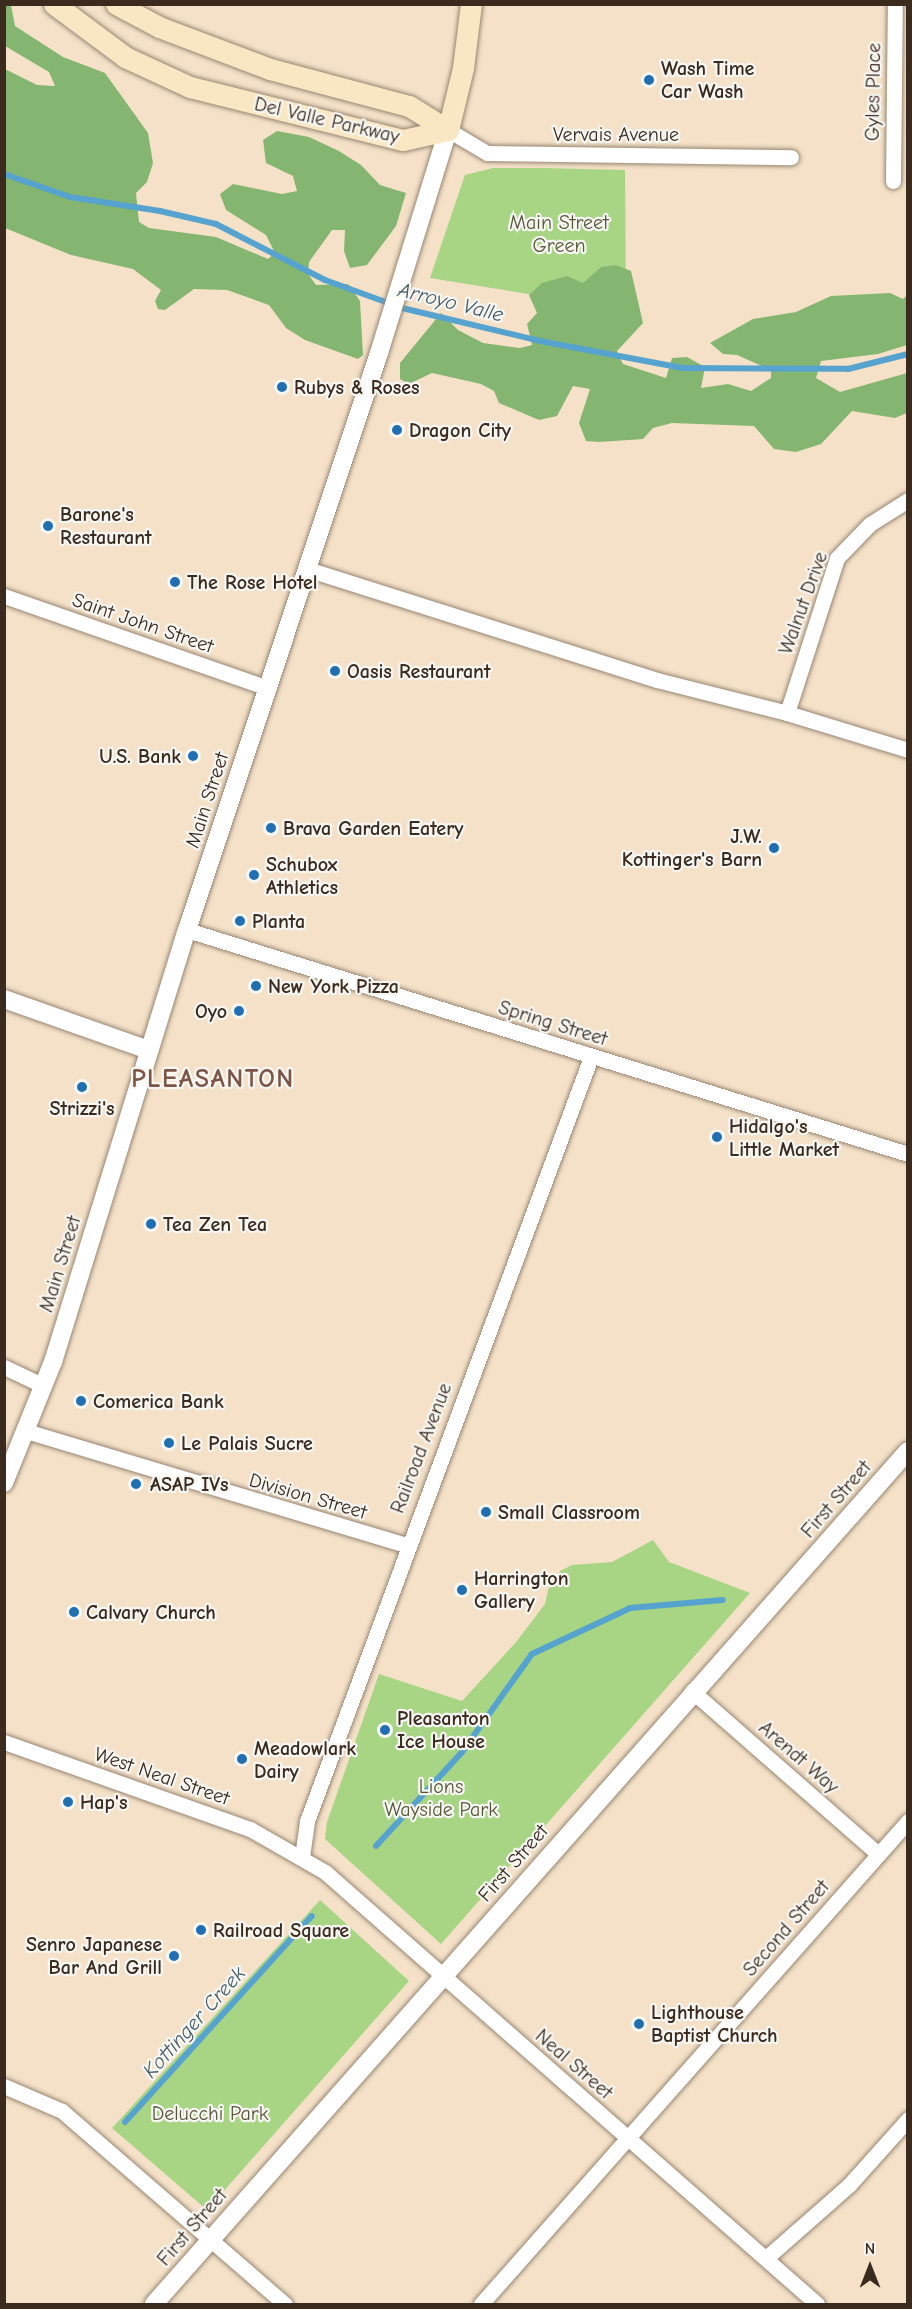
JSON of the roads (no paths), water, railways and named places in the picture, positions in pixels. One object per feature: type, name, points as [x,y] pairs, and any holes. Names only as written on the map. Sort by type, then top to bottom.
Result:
[{"type":"main road","name":"Del Valle Parkway","points":[[54,4],[124,57],[190,87],[404,140],[448,130]]},
{"type":"main road","name":"Del Valle Parkway","points":[[116,4],[159,27],[270,69],[409,106],[448,130]]},
{"type":"main road","points":[[448,130],[463,68],[471,4]]},
{"type":"street","name":"Gyles Place","points":[[893,181],[896,4]]},
{"type":"street","name":"Vervais Avenue","points":[[448,130],[487,153],[791,157]]},
{"type":"street","name":"Main Street","points":[[4,1483],[44,1386],[188,930],[425,210],[448,130]]},
{"type":"street","name":"Walnut Drive","points":[[787,713],[837,558],[870,524],[908,500]]},
{"type":"street","points":[[307,568],[657,680],[787,713],[908,750]]},
{"type":"street","name":"Saint John Street","points":[[4,596],[268,688]]},
{"type":"street","name":"Spring Street","points":[[188,930],[908,1154]]},
{"type":"street","points":[[4,999],[150,1050]]},
{"type":"street","name":"Railroad Avenue","points":[[302,1857],[307,1821],[349,1714],[406,1545],[492,1329],[591,1057]]},
{"type":"street","points":[[4,1367],[44,1386]]},
{"type":"street","name":"Division Street","points":[[26,1431],[406,1545]]},
{"type":"street","name":"First Street","points":[[154,2304],[444,1977],[692,1691],[908,1451]]},
{"type":"street","name":"Arendt Way","points":[[692,1691],[878,1854]]},
{"type":"street","name":"West Neal Street","points":[[4,1742],[250,1829],[302,1857]]},
{"type":"street","name":"Second Street","points":[[481,2304],[908,1821]]},
{"type":"street","name":"Neal Street","points":[[302,1857],[325,1872],[817,2304]]},
{"type":"street","points":[[4,2086],[54,2106],[285,2304]]},
{"type":"street","points":[[766,2258],[849,2185],[908,2119]]},
{"type":"waterway","name":"Arroyo Valle","points":[[4,174],[70,197],[160,211],[216,224],[325,280],[402,308],[545,342],[683,368],[848,369],[908,354]]},
{"type":"waterway","name":"Kottinger Creek","points":[[376,1846],[462,1752],[532,1654],[630,1608],[723,1600]]},
{"type":"waterway","name":"Kottinger Creek","points":[[125,2122],[312,1916]]},
{"type":"place","name":"Wash Time Car Wash","points":[[649,80]]},
{"type":"place","name":"Rubys & Roses","points":[[282,387]]},
{"type":"place","name":"Dragon City","points":[[397,430]]},
{"type":"place","name":"Barone's Restaurant","points":[[48,526]]},
{"type":"place","name":"The Rose Hotel","points":[[175,582]]},
{"type":"place","name":"Oasis Restaurant","points":[[335,671]]},
{"type":"place","name":"U.S. Bank","points":[[193,756]]},
{"type":"place","name":"Brava Garden Eatery","points":[[271,828]]},
{"type":"place","name":"J.W. Kottinger's Barn","points":[[774,848]]},
{"type":"place","name":"Schubox Athletics","points":[[254,875]]},
{"type":"place","name":"Planta","points":[[240,921]]},
{"type":"place","name":"New York Pizza","points":[[256,986]]},
{"type":"place","name":"Oyo","points":[[239,1011]]},
{"type":"place","name":"Strizzi's","points":[[82,1087]]},
{"type":"place","name":"Hidalgo's Little Market","points":[[717,1137]]},
{"type":"place","name":"Tea Zen Tea","points":[[151,1224]]},
{"type":"place","name":"Comerica Bank","points":[[81,1401]]},
{"type":"place","name":"Le Palais Sucre","points":[[169,1443]]},
{"type":"place","name":"ASAP IVs","points":[[136,1484]]},
{"type":"place","name":"Small Classroom","points":[[486,1512]]},
{"type":"place","name":"Harrington Gallery","points":[[462,1590]]},
{"type":"place","name":"Calvary Church","points":[[74,1612]]},
{"type":"place","name":"Pleasanton Ice House","points":[[385,1730]]},
{"type":"place","name":"Meadowlark Dairy","points":[[242,1759]]},
{"type":"place","name":"Hap's","points":[[68,1802]]},
{"type":"place","name":"Railroad Square","points":[[201,1930]]},
{"type":"place","name":"Senro Japanese Bar And Grill","points":[[174,1956]]},
{"type":"place","name":"Lighthouse Baptist Church","points":[[639,2024]]},
{"type":"district","name":"PLEASANTON","points":[[213,1080]]},
{"type":"park label","name":"Main Street Green","points":[[559,234]]},
{"type":"park label","name":"Lions Wayside Park","points":[[441,1798]]},
{"type":"park label","name":"Delucchi Park","points":[[210,2113]]}]
